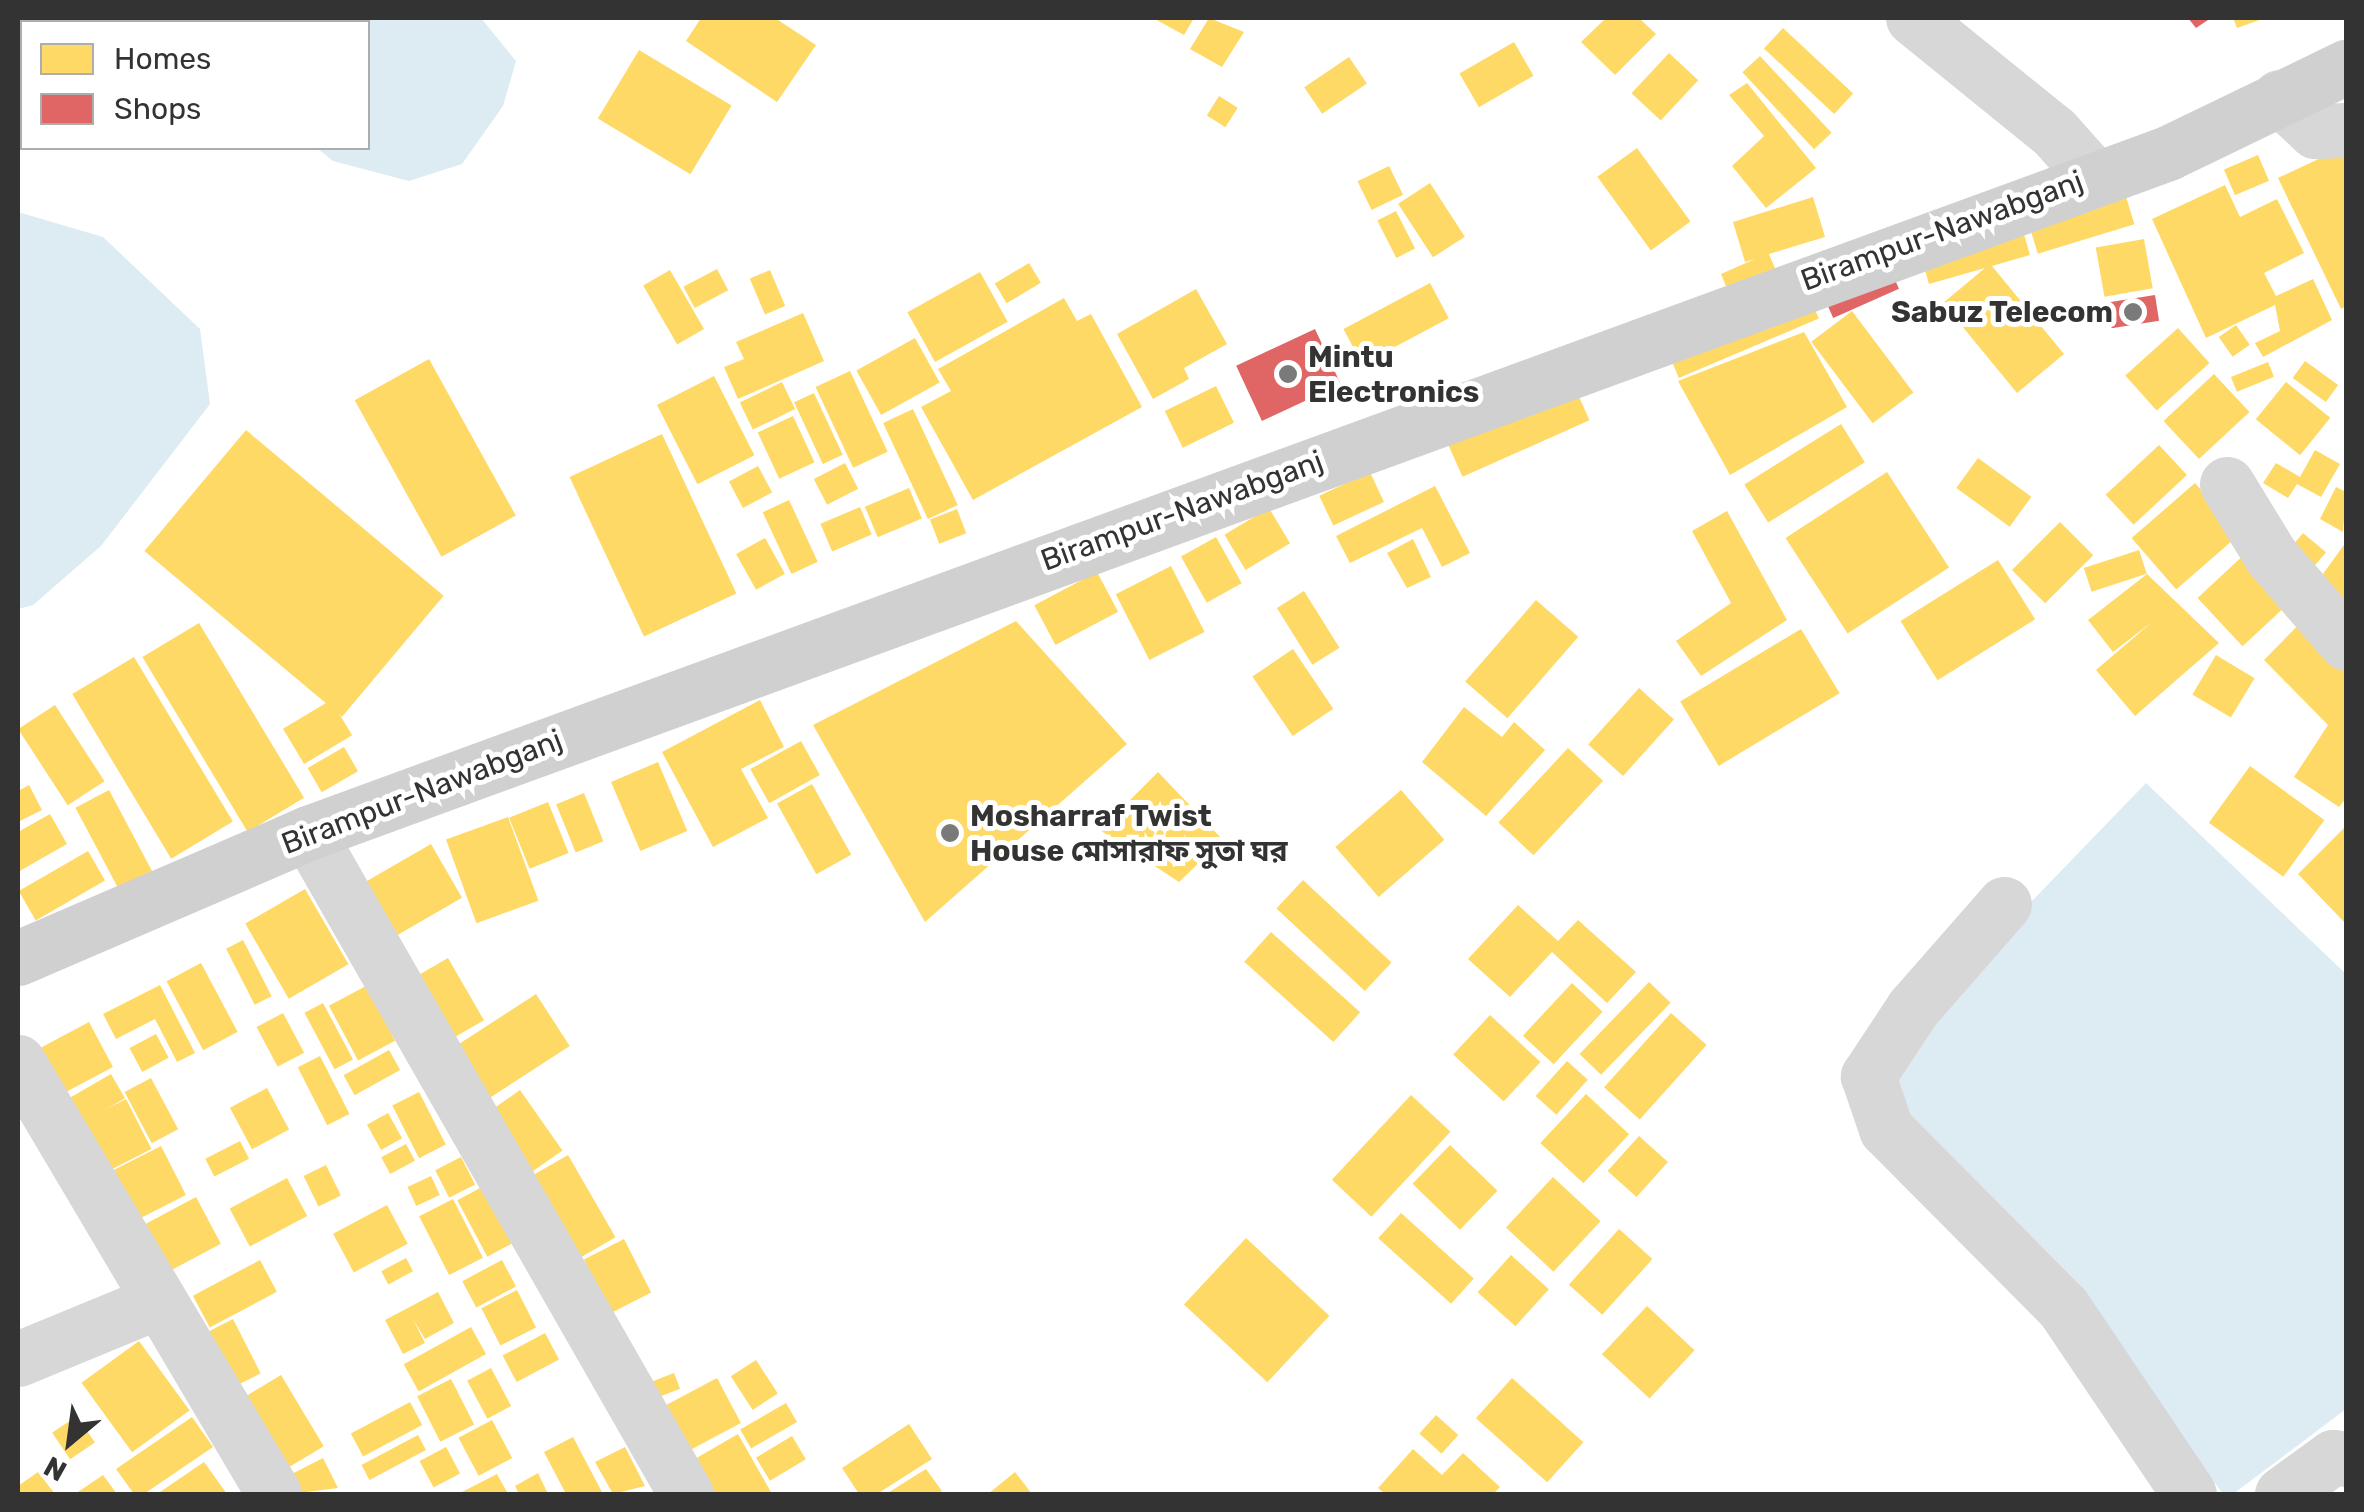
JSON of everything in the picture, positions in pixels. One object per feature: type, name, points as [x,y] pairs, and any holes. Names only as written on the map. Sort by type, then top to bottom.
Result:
[{"type":"main road","name":"Birampur-Nawabganj","points":[[18,958],[308,833],[2092,176],[2168,152],[2346,66]]},
{"type":"street","points":[[1913,18],[2054,132],[2092,176]]},
{"type":"street","points":[[2279,98],[2315,131],[2346,130]]},
{"type":"street","points":[[2227,484],[2271,556],[2346,643]]},
{"type":"street","points":[[308,833],[686,1494]]},
{"type":"street","points":[[2004,904],[1914,1008],[1868,1076],[1886,1129],[2063,1307],[2190,1494]]},
{"type":"street","points":[[18,1062],[274,1494]]},
{"type":"street","points":[[18,1359],[159,1301]]},
{"type":"street","points":[[2282,1494],[2334,1457],[2346,1459]]},
{"type":"shaded area","points":[[18,18],[222,18],[20,20],[20,52]]},
{"type":"shaded area","points":[[481,18],[516,61],[503,106],[462,164],[409,181],[333,161],[319,150],[370,150],[370,20],[315,20]]},
{"type":"shaded area","points":[[18,212],[103,237],[200,329],[210,404],[101,546],[33,605],[18,609]]},
{"type":"shaded area","points":[[2146,783],[2346,974],[2346,1409],[2233,1494],[2223,1494],[2078,1297],[1882,1097],[1941,995]]},
{"type":"building: Homes","points":[[701,18],[775,18],[816,45],[777,102],[686,41]]},
{"type":"building: Homes","points":[[1153,18],[1194,18],[1184,35]]},
{"type":"building: Homes","points":[[1209,18],[1244,32],[1222,67],[1190,49]]},
{"type":"building: Homes","points":[[1606,18],[1639,18],[1656,34],[1615,75],[1581,42]]},
{"type":"building: Homes","points":[[2233,18],[2265,18],[2237,28]]},
{"type":"building: Homes","points":[[1783,28],[1853,93],[1834,114],[1764,48]]},
{"type":"building: Homes","points":[[1514,42],[1534,76],[1479,107],[1459,74]]},
{"type":"building: Homes","points":[[639,50],[732,106],[690,174],[598,119]]},
{"type":"building: Homes","points":[[1669,53],[1698,80],[1661,121],[1631,93]]},
{"type":"building: Homes","points":[[1760,56],[1832,133],[1814,149],[1742,72]]},
{"type":"building: Homes","points":[[1349,57],[1367,84],[1322,114],[1304,87]]},
{"type":"building: Homes","points":[[1747,83],[1816,168],[1766,208],[1732,166],[1764,136],[1729,95]]},
{"type":"building: Homes","points":[[1219,96],[1238,108],[1225,127],[1207,116]]},
{"type":"building: Homes","points":[[1637,148],[1690,222],[1651,250],[1597,177]]},
{"type":"building: Homes","points":[[2340,149],[2346,163],[2346,306],[2341,309],[2278,178]]},
{"type":"building: Homes","points":[[2258,155],[2269,181],[2235,195],[2224,169]]},
{"type":"building: Homes","points":[[2116,164],[2134,224],[2038,254],[2019,194]]},
{"type":"building: Homes","points":[[1389,166],[1403,195],[1372,210],[1358,181]]},
{"type":"building: Homes","points":[[1430,183],[1465,237],[1433,257],[1398,204]]},
{"type":"building: Homes","points":[[2225,185],[2240,217],[2277,199],[2304,253],[2264,273],[2276,296],[2313,279],[2332,320],[2263,357],[2255,343],[2280,331],[2275,305],[2206,338],[2152,219]]},
{"type":"building: Homes","points":[[1813,197],[1825,237],[1769,254],[1780,280],[1732,301],[1721,274],[1755,259],[1745,262],[1733,222]]},
{"type":"building: Homes","points":[[2015,203],[2030,255],[1992,266],[2064,354],[2017,393],[1943,303],[1985,268],[1929,284],[1914,232]]},
{"type":"building: Homes","points":[[1396,211],[1415,248],[1396,258],[1377,221]]},
{"type":"building: Homes","points":[[2144,239],[2153,288],[2104,297],[2096,248]]},
{"type":"building: Homes","points":[[1029,263],[1041,283],[1007,303],[995,284]]},
{"type":"building: Homes","points":[[717,269],[728,290],[695,308],[683,287]]},
{"type":"building: Homes","points":[[670,270],[704,329],[677,344],[643,286]]},
{"type":"building: Homes","points":[[770,270],[785,306],[765,314],[750,279]]},
{"type":"building: Homes","points":[[980,272],[1008,322],[935,362],[907,312]]},
{"type":"building: Homes","points":[[1802,279],[1819,319],[1679,378],[1662,338]]},
{"type":"building: Homes","points":[[1430,283],[1449,318],[1362,364],[1343,329]]},
{"type":"building: Homes","points":[[1196,289],[1227,344],[1184,368],[1189,379],[1153,399],[1117,334]]},
{"type":"building: Homes","points":[[1064,298],[1077,321],[1091,314],[1142,407],[973,500],[921,407],[951,391],[938,369]]},
{"type":"building: Homes","points":[[1852,311],[1913,392],[1873,423],[1811,342]]},
{"type":"building: Homes","points":[[803,313],[824,361],[738,399],[724,367],[744,359],[736,342]]},
{"type":"building: Homes","points":[[2236,325],[2250,345],[2233,357],[2219,337]]},
{"type":"building: Homes","points":[[2178,328],[2209,363],[2157,410],[2125,376]]},
{"type":"building: Homes","points":[[1804,332],[1847,407],[1730,475],[1678,381]]},
{"type":"building: Homes","points":[[915,338],[940,383],[881,415],[856,370]]},
{"type":"building: Homes","points":[[429,359],[516,516],[441,557],[355,400]]},
{"type":"building: Homes","points":[[2305,361],[2338,385],[2326,402],[2293,378]]},
{"type":"building: Homes","points":[[2268,362],[2274,377],[2237,392],[2231,377]]},
{"type":"building: Homes","points":[[850,371],[888,452],[853,468],[816,387]]},
{"type":"building: Homes","points":[[2214,374],[2249,412],[2199,459],[2164,421]]},
{"type":"building: Homes","points":[[714,376],[754,455],[697,484],[657,405]]},
{"type":"building: Homes","points":[[1572,381],[1589,420],[1463,477],[1445,438]]},
{"type":"building: Homes","points":[[782,382],[795,409],[753,430],[740,403]]},
{"type":"building: Homes","points":[[2286,382],[2330,418],[2300,455],[2256,419]]},
{"type":"building: Homes","points":[[1216,386],[1234,423],[1183,448],[1165,411]]},
{"type":"building: Homes","points":[[814,393],[843,455],[823,464],[794,402]]},
{"type":"building: Homes","points":[[913,409],[958,505],[928,519],[883,423]]},
{"type":"building: Homes","points":[[793,416],[815,462],[779,479],[758,432]]},
{"type":"building: Homes","points":[[1841,424],[1865,462],[1768,523],[1744,484]]},
{"type":"building: Homes","points":[[246,430],[444,596],[342,717],[144,551]]},
{"type":"building: Homes","points":[[662,434],[736,594],[644,637],[570,477]]},
{"type":"building: Homes","points":[[2159,445],[2187,475],[2134,525],[2106,495]]},
{"type":"building: Homes","points":[[2315,450],[2340,464],[2321,497],[2297,484],[2288,498],[2263,483],[2276,463],[2300,477]]},
{"type":"building: Homes","points":[[1978,458],[2031,497],[2010,527],[1956,488]]},
{"type":"building: Homes","points":[[845,463],[858,489],[827,505],[814,479]]},
{"type":"building: Homes","points":[[758,466],[772,492],[743,508],[729,481]]},
{"type":"building: Homes","points":[[1370,472],[1384,502],[1333,526],[1319,496]]},
{"type":"building: Homes","points":[[1887,472],[1949,568],[1848,634],[1786,538]]},
{"type":"building: Homes","points":[[2195,483],[2240,534],[2176,589],[2132,538]]},
{"type":"building: Homes","points":[[1435,486],[1470,553],[1442,567],[1422,528],[1350,563],[1336,536]]},
{"type":"building: Homes","points":[[2336,487],[2346,492],[2343,532],[2320,519]]},
{"type":"building: Homes","points":[[909,488],[922,518],[878,537],[865,507]]},
{"type":"building: Homes","points":[[789,500],[818,562],[791,574],[763,512]]},
{"type":"building: Homes","points":[[860,507],[872,535],[832,551],[820,524]]},
{"type":"building: Homes","points":[[1269,508],[1290,543],[1246,570],[1224,535]]},
{"type":"building: Homes","points":[[957,509],[966,533],[939,544],[930,519]]},
{"type":"building: Homes","points":[[1727,511],[1787,620],[1701,676],[1676,641],[1731,603],[1692,531]]},
{"type":"building: Homes","points":[[2060,522],[2093,555],[2045,603],[2012,570]]},
{"type":"building: Homes","points":[[2303,533],[2326,552],[2304,578],[2281,559]]},
{"type":"building: Homes","points":[[1216,537],[1242,583],[1207,603],[1181,556]]},
{"type":"building: Homes","points":[[765,538],[785,574],[756,590],[736,554]]},
{"type":"building: Homes","points":[[1413,539],[1431,577],[1407,588],[1387,553]]},
{"type":"building: Homes","points":[[2346,542],[2346,619],[2310,592]]},
{"type":"building: Homes","points":[[2139,550],[2147,574],[2092,592],[2084,568]]},
{"type":"building: Homes","points":[[2248,551],[2293,599],[2243,646],[2198,598]]},
{"type":"building: Homes","points":[[1998,560],[2035,619],[1938,680],[1900,621]]},
{"type":"building: Homes","points":[[1171,566],[1205,632],[1149,660],[1116,594]]},
{"type":"building: Homes","points":[[1097,572],[1118,612],[1055,645],[1034,605]]},
{"type":"building: Homes","points":[[2147,574],[2219,643],[2135,716],[2096,670],[2152,622],[2113,652],[2088,620]]},
{"type":"building: Homes","points":[[1304,591],[1340,648],[1312,665],[1277,608]]},
{"type":"building: Homes","points":[[1536,600],[1578,637],[1507,718],[1465,682]]},
{"type":"building: Homes","points":[[2307,616],[2346,657],[2346,798],[2339,807],[2294,777],[2328,725],[2264,660]]},
{"type":"building: Homes","name":"Mosharraf Twist House মোসারাফ সুতা ঘর","points":[[1016,621],[1127,744],[925,922],[813,725]]},
{"type":"building: Homes","points":[[199,623],[304,798],[247,832],[142,657]]},
{"type":"building: Homes","points":[[1801,629],[1840,693],[1719,766],[1680,702]]},
{"type":"building: Homes","points":[[1293,649],[1333,709],[1293,736],[1252,676]]},
{"type":"building: Homes","points":[[2216,655],[2255,678],[2231,718],[2192,694]]},
{"type":"building: Homes","points":[[134,657],[233,822],[171,859],[72,694]]},
{"type":"building: Homes","points":[[1639,688],[1674,719],[1623,776],[1588,744]]},
{"type":"building: Homes","points":[[331,700],[352,735],[304,764],[283,729]]},
{"type":"building: Homes","points":[[760,700],[784,747],[741,769],[768,818],[713,847],[662,752]]},
{"type":"building: Homes","points":[[55,705],[105,781],[68,805],[18,729]]},
{"type":"building: Homes","points":[[1464,707],[1502,737],[1514,722],[1545,750],[1486,816],[1422,762]]},
{"type":"building: Homes","points":[[801,741],[820,775],[769,803],[750,769]]},
{"type":"building: Homes","points":[[344,747],[358,771],[322,792],[308,768]]},
{"type":"building: Homes","points":[[1568,748],[1603,781],[1534,855],[1498,823]]},
{"type":"building: Homes","points":[[658,762],[687,831],[640,851],[611,782]]},
{"type":"building: Homes","points":[[2250,766],[2324,820],[2283,877],[2209,823]]},
{"type":"building: Homes","points":[[1158,772],[1223,840],[1179,882],[1100,830]]},
{"type":"building: Homes","points":[[812,784],[851,855],[816,874],[777,803]]},
{"type":"building: Homes","points":[[29,785],[42,810],[18,822],[18,791]]},
{"type":"building: Homes","points":[[109,790],[154,874],[120,892],[75,808]]},
{"type":"building: Homes","points":[[1401,790],[1444,840],[1379,897],[1335,847]]},
{"type":"building: Homes","points":[[584,793],[603,841],[576,852],[556,804]]},
{"type":"building: Homes","points":[[548,802],[569,853],[530,869],[509,818]]},
{"type":"building: Homes","points":[[50,814],[67,844],[18,872],[18,832]]},
{"type":"building: Homes","points":[[508,817],[538,901],[476,923],[446,840]]},
{"type":"building: Homes","points":[[2346,826],[2346,924],[2298,874]]},
{"type":"building: Homes","points":[[431,844],[462,898],[392,938],[361,884]]},
{"type":"building: Homes","points":[[88,851],[105,880],[36,920],[19,891]]},
{"type":"building: Homes","points":[[1303,880],[1391,963],[1365,991],[1276,909]]},
{"type":"building: Homes","points":[[305,889],[349,964],[289,999],[245,923]]},
{"type":"building: Homes","points":[[1518,905],[1558,941],[1578,920],[1636,972],[1607,1003],[1552,952],[1510,997],[1468,959]]},
{"type":"building: Homes","points":[[1271,932],[1360,1012],[1333,1042],[1244,962]]},
{"type":"building: Homes","points":[[243,940],[272,996],[255,1005],[226,949]]},
{"type":"building: Homes","points":[[448,958],[484,1020],[445,1043],[409,981]]},
{"type":"building: Homes","points":[[201,963],[238,1032],[203,1050],[167,981]]},
{"type":"building: Homes","points":[[1649,982],[1671,1003],[1601,1075],[1580,1054]]},
{"type":"building: Homes","points":[[1572,983],[1603,1012],[1554,1064],[1523,1036]]},
{"type":"building: Homes","points":[[160,985],[195,1053],[177,1062],[155,1019],[116,1039],[103,1014]]},
{"type":"building: Homes","points":[[366,986],[395,1041],[358,1060],[329,1006]]},
{"type":"building: Homes","points":[[536,994],[570,1046],[479,1105],[445,1053]]},
{"type":"building: Homes","points":[[323,1003],[353,1060],[335,1069],[304,1013]]},
{"type":"building: Homes","points":[[283,1013],[304,1053],[278,1067],[257,1027]]},
{"type":"building: Homes","points":[[1671,1013],[1707,1045],[1640,1119],[1604,1087]]},
{"type":"building: Homes","points":[[1490,1015],[1540,1062],[1504,1102],[1453,1054]]},
{"type":"building: Homes","points":[[89,1022],[113,1067],[61,1095],[37,1050]]},
{"type":"building: Homes","points":[[156,1034],[169,1058],[142,1072],[130,1048]]},
{"type":"building: Homes","points":[[389,1050],[400,1070],[355,1095],[344,1075]]},
{"type":"building: Homes","points":[[320,1056],[350,1114],[327,1125],[298,1067]]},
{"type":"building: Homes","points":[[1567,1061],[1588,1080],[1556,1115],[1536,1096]]},
{"type":"building: Homes","points":[[111,1074],[125,1098],[81,1124],[67,1100]]},
{"type":"building: Homes","points":[[151,1078],[178,1129],[152,1143],[125,1092]]},
{"type":"building: Homes","points":[[267,1088],[289,1129],[252,1149],[230,1108]]},
{"type":"building: Homes","points":[[520,1090],[562,1151],[526,1176],[484,1115]]},
{"type":"building: Homes","points":[[419,1092],[446,1145],[419,1158],[392,1106]]},
{"type":"building: Homes","points":[[1586,1094],[1629,1134],[1583,1183],[1540,1143]]},
{"type":"building: Homes","points":[[1411,1095],[1450,1132],[1371,1217],[1332,1180]]},
{"type":"building: Homes","points":[[126,1099],[151,1149],[103,1173],[78,1124]]},
{"type":"building: Homes","points":[[388,1113],[402,1138],[381,1150],[367,1125]]},
{"type":"building: Homes","points":[[1639,1136],[1668,1162],[1637,1197],[1608,1171]]},
{"type":"building: Homes","points":[[240,1141],[249,1159],[214,1177],[205,1159]]},
{"type":"building: Homes","points":[[406,1144],[415,1161],[390,1174],[381,1157]]},
{"type":"building: Homes","points":[[1450,1145],[1497,1191],[1460,1230],[1412,1184]]},
{"type":"building: Homes","points":[[161,1146],[186,1195],[129,1224],[104,1175]]},
{"type":"building: Homes","points":[[568,1155],[616,1237],[578,1259],[531,1176]]},
{"type":"building: Homes","points":[[461,1157],[475,1185],[449,1198],[435,1170]]},
{"type":"building: Homes","points":[[326,1165],[341,1196],[318,1207],[304,1176]]},
{"type":"building: Homes","points":[[431,1176],[440,1195],[416,1206],[407,1187]]},
{"type":"building: Homes","points":[[1553,1177],[1601,1221],[1553,1272],[1506,1227]]},
{"type":"building: Homes","points":[[287,1178],[307,1216],[250,1246],[230,1209]]},
{"type":"building: Homes","points":[[482,1187],[512,1244],[487,1257],[457,1200]]},
{"type":"building: Homes","points":[[196,1197],[221,1244],[160,1276],[135,1229]]},
{"type":"building: Homes","points":[[453,1199],[483,1258],[449,1275],[419,1216]]},
{"type":"building: Homes","points":[[387,1205],[408,1244],[354,1272],[333,1234]]},
{"type":"building: Homes","points":[[1401,1213],[1474,1279],[1451,1304],[1378,1238]]},
{"type":"building: Homes","points":[[1619,1229],[1652,1259],[1602,1315],[1569,1285]]},
{"type":"building: Homes","points":[[1246,1238],[1329,1316],[1267,1382],[1184,1305]]},
{"type":"building: Homes","points":[[624,1239],[651,1292],[611,1313],[584,1259]]},
{"type":"building: Homes","points":[[1511,1255],[1549,1289],[1515,1326],[1478,1292]]},
{"type":"building: Homes","points":[[406,1258],[413,1271],[388,1284],[381,1271]]},
{"type":"building: Homes","points":[[260,1260],[277,1292],[210,1327],[193,1296]]},
{"type":"building: Homes","points":[[502,1260],[516,1286],[476,1308],[462,1281]]},
{"type":"building: Homes","points":[[517,1290],[536,1327],[500,1346],[481,1308]]},
{"type":"building: Homes","points":[[438,1292],[454,1323],[425,1339],[413,1319],[425,1343],[403,1354],[385,1320]]},
{"type":"building: Homes","points":[[1647,1306],[1695,1350],[1650,1399],[1602,1354]]},
{"type":"building: Homes","points":[[233,1319],[261,1373],[237,1386],[209,1331]]},
{"type":"building: Homes","points":[[471,1327],[486,1354],[419,1391],[404,1364]]},
{"type":"building: Homes","points":[[545,1333],[559,1359],[517,1382],[503,1356]]},
{"type":"building: Homes","points":[[139,1341],[190,1411],[132,1452],[82,1383]]},
{"type":"building: Homes","points":[[756,1360],[778,1394],[753,1410],[731,1376]]},
{"type":"building: Homes","points":[[491,1368],[511,1406],[487,1419],[467,1381]]},
{"type":"building: Homes","points":[[674,1373],[680,1389],[655,1399],[649,1383]]},
{"type":"building: Homes","points":[[281,1375],[324,1446],[282,1471],[239,1400]]},
{"type":"building: Homes","points":[[717,1378],[741,1423],[691,1450],[667,1405]]},
{"type":"building: Homes","points":[[1512,1378],[1583,1442],[1547,1482],[1476,1418]]},
{"type":"building: Homes","points":[[451,1379],[474,1424],[440,1442],[417,1396]]},
{"type":"building: Homes","points":[[410,1402],[422,1425],[363,1456],[351,1433]]},
{"type":"building: Homes","points":[[786,1403],[797,1422],[751,1449],[740,1430]]},
{"type":"building: Homes","points":[[1436,1415],[1458,1435],[1442,1454],[1419,1434]]},
{"type":"building: Homes","points":[[77,1416],[95,1443],[70,1459],[52,1433]]},
{"type":"building: Homes","points":[[192,1417],[213,1447],[144,1494],[134,1494],[116,1469]]},
{"type":"building: Homes","points":[[492,1420],[512,1458],[479,1476],[458,1438]]},
{"type":"building: Homes","points":[[909,1424],[932,1459],[877,1494],[859,1494],[842,1468]]},
{"type":"building: Homes","points":[[738,1434],[772,1494],[713,1494],[693,1460]]},
{"type":"building: Homes","points":[[418,1435],[426,1450],[369,1480],[361,1465]]},
{"type":"building: Homes","points":[[792,1436],[806,1459],[770,1481],[756,1458]]},
{"type":"building: Homes","points":[[573,1437],[603,1494],[566,1494],[544,1452]]},
{"type":"building: Homes","points":[[446,1447],[460,1473],[434,1488],[420,1461]]},
{"type":"building: Homes","points":[[625,1447],[645,1486],[613,1494],[595,1462]]},
{"type":"building: Homes","points":[[1413,1449],[1442,1475],[1463,1453],[1500,1487],[1493,1494],[1385,1494],[1378,1488]]},
{"type":"building: Homes","points":[[323,1458],[338,1488],[291,1494],[282,1479]]},
{"type":"building: Homes","points":[[204,1462],[227,1494],[157,1494]]},
{"type":"building: Homes","points":[[926,1469],[942,1491],[886,1494]]},
{"type":"building: Homes","points":[[38,1472],[55,1494],[18,1494],[18,1486]]},
{"type":"building: Homes","points":[[1015,1472],[1032,1494],[988,1494]]},
{"type":"building: Homes","points":[[538,1473],[548,1494],[519,1494],[515,1486]]},
{"type":"building: Homes","points":[[497,1474],[508,1494],[458,1494]]},
{"type":"building: Homes","points":[[103,1475],[117,1494],[75,1494]]},
{"type":"building: Shops","points":[[2188,18],[2211,18],[2196,28]]},
{"type":"building: Shops","points":[[1888,264],[1899,289],[1833,318],[1822,293]]},
{"type":"building: Shops","name":"Sabuz Telecom","points":[[2155,295],[2159,321],[2112,328],[2108,303]]},
{"type":"building: Shops","name":"Mintu Electronics","points":[[1315,329],[1341,384],[1262,421],[1236,366]]},
{"type":"place","name":"Sabuz Telecom","points":[[2133,312]]},
{"type":"place","name":"Mintu Electronics","points":[[1288,374]]},
{"type":"place","name":"Mosharraf Twist House মোসারাফ সুতা ঘর","points":[[950,833]]}]
